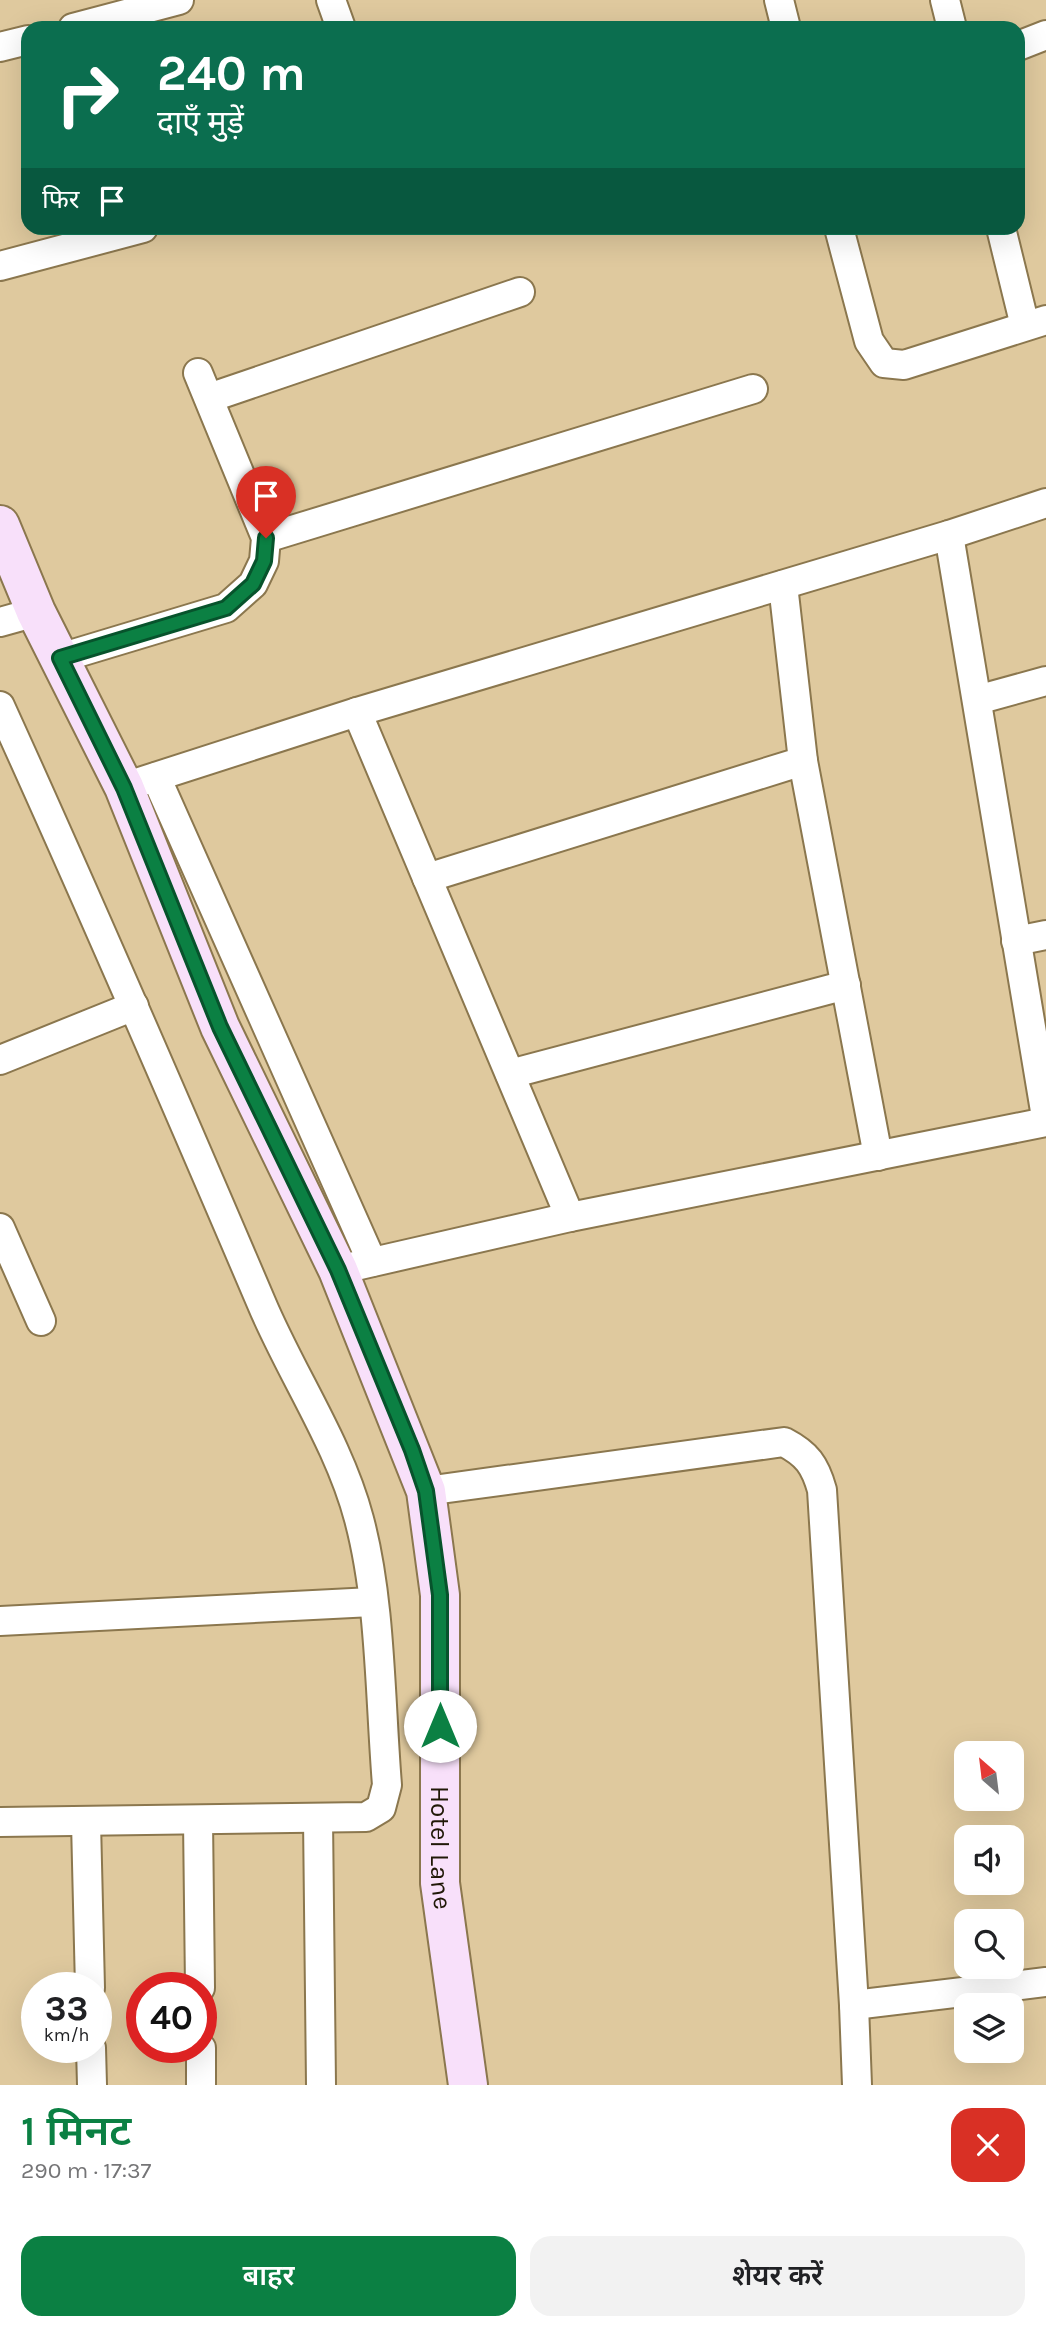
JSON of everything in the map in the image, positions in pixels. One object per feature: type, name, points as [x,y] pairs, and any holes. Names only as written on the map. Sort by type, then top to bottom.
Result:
[{"type":"street","points":[[331,0],[338,21]]},
{"type":"street","points":[[779,0],[784,21]]},
{"type":"street","points":[[946,0],[950,21]]},
{"type":"street","points":[[99,21],[173,1]]},
{"type":"street","points":[[1025,43],[1046,35]]},
{"type":"street","points":[[0,47],[21,42]]},
{"type":"street","points":[[0,266],[117,235]]},
{"type":"street","points":[[841,235],[869,341],[884,363],[904,365],[1036,323],[1004,235]]},
{"type":"street","points":[[60,658],[226,608],[253,584],[264,561],[266,538],[204,386],[520,292]]},
{"type":"street","points":[[266,538],[753,389]]},
{"type":"street","points":[[140,782],[357,712],[949,536],[1046,503]]},
{"type":"street","name":"Hotel Lane","points":[[0,526],[17,617],[60,658],[140,782],[220,1027],[355,1266],[426,1491],[440,1595],[440,1883],[468,2085]]},
{"type":"street","points":[[355,1266],[570,1217],[1046,1120],[949,536]]},
{"type":"street","points":[[783,585],[803,761],[878,1156]]},
{"type":"street","points":[[976,700],[1046,681]]},
{"type":"street","points":[[0,706],[134,1006],[281,1349],[326,1435],[359,1517],[372,1602],[387,1784],[381,1808],[366,1817],[0,1822]]},
{"type":"street","points":[[357,712],[570,1217]]},
{"type":"street","points":[[427,878],[803,761]]},
{"type":"street","points":[[1016,941],[1046,935]]},
{"type":"street","points":[[510,1074],[846,985]]},
{"type":"street","points":[[0,1060],[134,1006]]},
{"type":"street","points":[[0,1228],[41,1321]]},
{"type":"street","points":[[426,1491],[784,1442],[804,1453],[816,1469],[822,1490],[858,2085]]},
{"type":"street","points":[[0,1621],[372,1602]]},
{"type":"street","points":[[318,1818],[321,2085]]},
{"type":"street","points":[[198,1820],[200,1972]]},
{"type":"street","points":[[86,1822],[90,1972]]},
{"type":"street","points":[[854,2005],[1046,1982]]},
{"type":"street","points":[[91,2063],[92,2085]]},
{"type":"street","points":[[201,2063],[201,2085]]},
{"type":"route","points":[[266,538],[264,561],[253,584],[226,608],[60,658],[124,788],[220,1027],[338,1270],[412,1450],[426,1491],[440,1595],[440,1726]]}]
